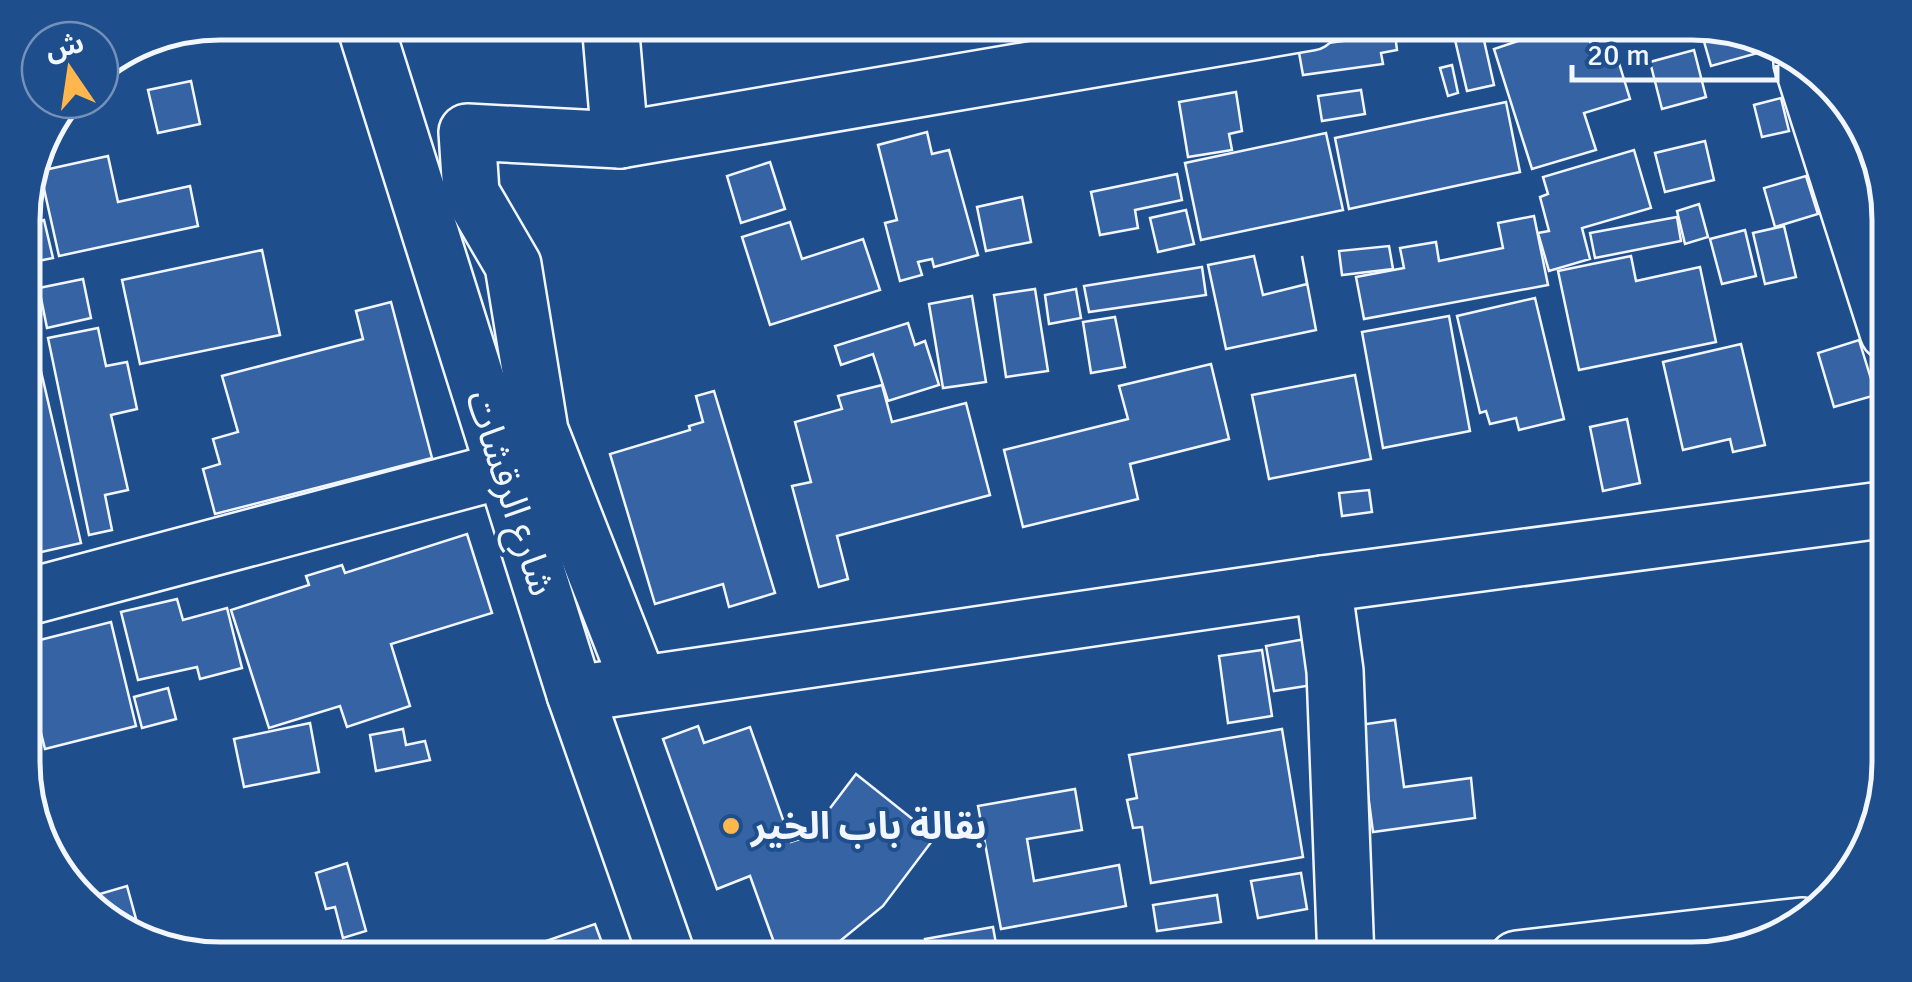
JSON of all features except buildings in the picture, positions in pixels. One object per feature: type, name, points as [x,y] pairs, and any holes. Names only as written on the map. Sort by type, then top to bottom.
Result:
[{"type":"street","name":"شارع الرقشات","points":[[370,40],[575,694],[662,942]]},
{"type":"street","points":[[612,40],[620,140]]},
{"type":"street","points":[[639,682],[540,431],[513,264],[470,193],[467,132],[620,140],[1205,40]]},
{"type":"street","points":[[1808,83],[1872,282]]},
{"type":"street","points":[[40,594],[504,470]]},
{"type":"street","points":[[575,694],[1323,584],[1872,511]]},
{"type":"street","points":[[1323,584],[1335,671],[1345,942]]},
{"type":"street","points":[[1664,942],[1750,932]]},
{"type":"place","name":"بقالة باب الخير","points":[[731,826]]}]
